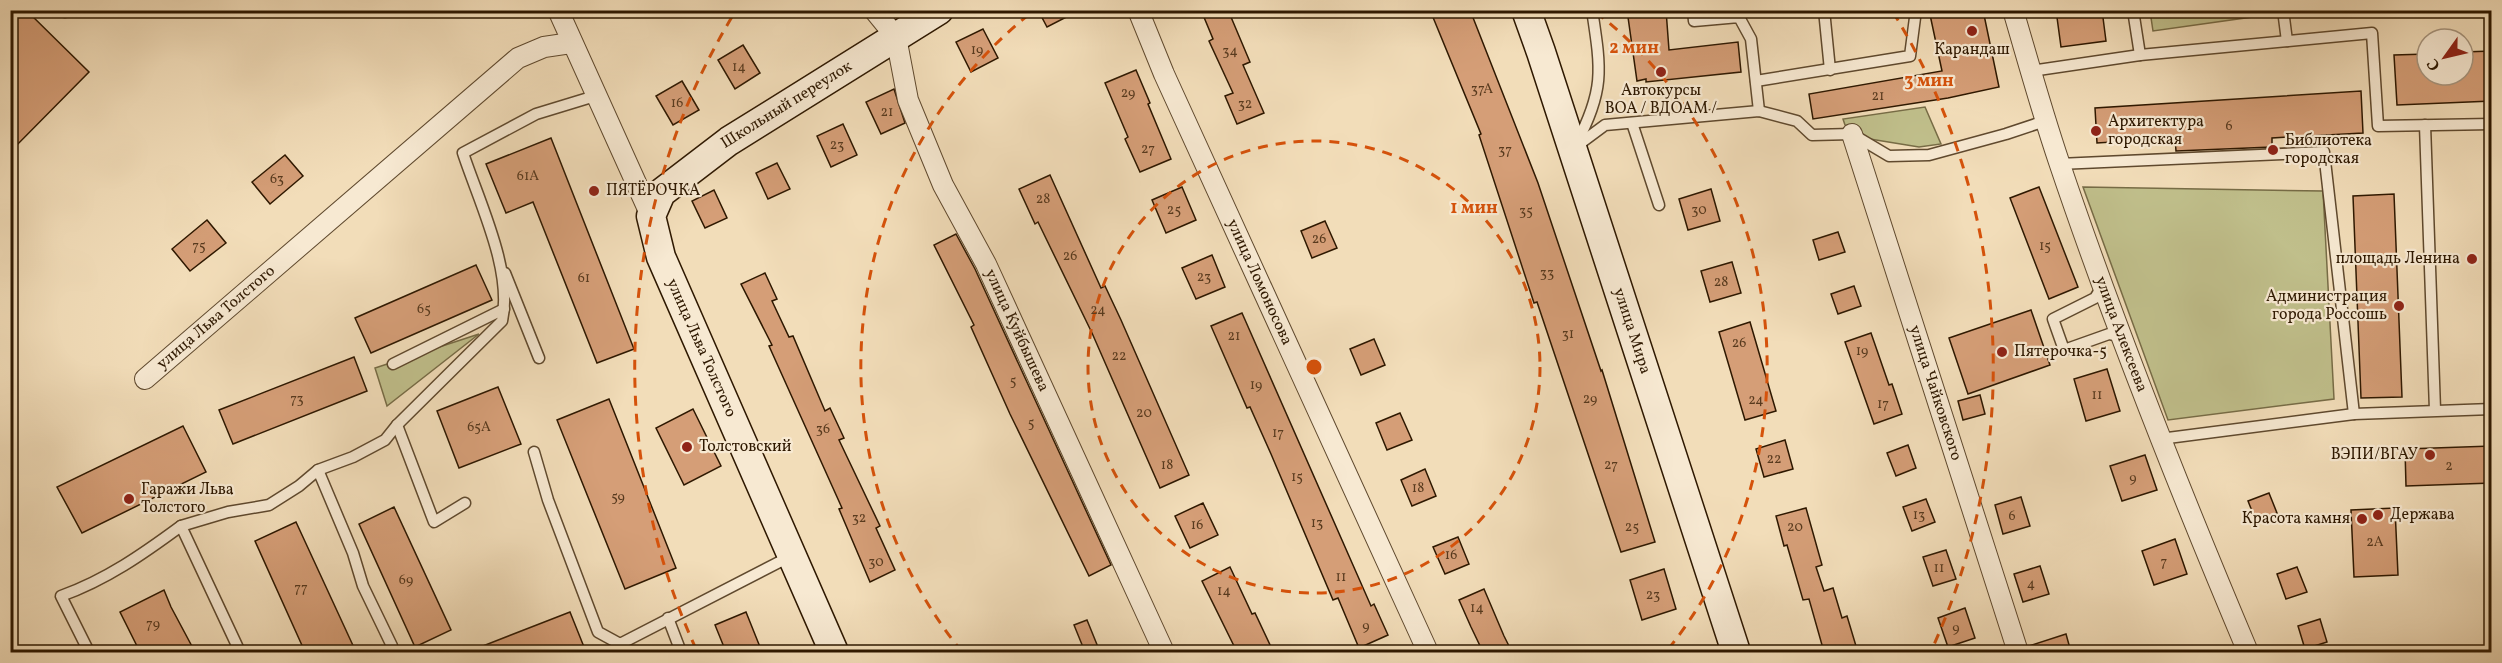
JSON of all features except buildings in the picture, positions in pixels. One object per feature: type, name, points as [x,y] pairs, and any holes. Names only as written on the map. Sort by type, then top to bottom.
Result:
[{"type":"street","name":"улица Льва Толстого","points":[[558,10],[651,216],[661,257],[834,652]]},
{"type":"street","name":"улица Куйбышева","points":[[874,10],[896,37],[908,100],[943,184],[986,264],[1164,652]]},
{"type":"street","name":"Школьный переулок","points":[[651,216],[661,193],[720,147],[939,10]]},
{"type":"street","name":"улица Ломоносова","points":[[1138,10],[1164,74],[1428,652]]},
{"type":"street","name":"улица Мира","points":[[1526,10],[1736,652]]},
{"type":"street","name":"улица Алексеева","points":[[2013,10],[2059,164],[2121,336],[2160,439],[2248,652]]},
{"type":"street","name":"улица Льва Толстого","points":[[146,379],[518,58],[544,47],[571,43]]},
{"type":"street","name":"улица Чайковского","points":[[1852,134],[2018,652]]},
{"type":"lane","points":[[1572,149],[1588,120],[1598,95],[1600,55],[1592,10]]},
{"type":"lane","points":[[1693,10],[1694,21],[1739,17],[1750,39],[1759,111]]},
{"type":"lane","points":[[1824,10],[1830,70]]},
{"type":"lane","points":[[1756,81],[1910,56],[1916,10]]},
{"type":"lane","points":[[2133,10],[2140,55]]},
{"type":"lane","points":[[2283,10],[2287,41]]},
{"type":"lane","points":[[2031,72],[2140,55],[2373,33],[2378,126],[2492,124]]},
{"type":"lane","points":[[539,358],[501,262],[463,153],[536,114],[595,96]]},
{"type":"lane","points":[[1572,149],[1605,125],[1759,111],[1797,121],[1812,135],[1852,134],[1888,156],[1929,155],[2045,121]]},
{"type":"lane","points":[[1632,123],[1659,205]]},
{"type":"lane","points":[[2425,125],[2435,410]]},
{"type":"lane","points":[[2059,164],[2324,152],[2354,414]]},
{"type":"lane","points":[[89,652],[61,596],[93,584],[139,557],[181,526],[228,512],[269,504],[299,486],[318,470],[353,457],[385,440],[397,425],[502,321],[504,309],[501,262]]},
{"type":"lane","points":[[2103,285],[2095,298],[2053,319],[2064,350],[2109,334],[2121,336]]},
{"type":"lane","points":[[393,364],[504,309]]},
{"type":"lane","points":[[2160,439],[2354,414],[2492,409]]},
{"type":"lane","points":[[397,425],[434,522],[465,503]]},
{"type":"lane","points":[[534,452],[552,511],[598,632],[620,644],[792,556]]},
{"type":"lane","points":[[318,470],[353,554],[363,586],[393,646]]},
{"type":"lane","points":[[181,526],[240,652]]},
{"type":"lane","points":[[668,618],[681,652]]},
{"type":"shaded area","points":[[2150,11],[2252,11],[2252,17],[2153,31]]},
{"type":"shaded area","points":[[1925,107],[1941,144],[1919,147],[1870,139],[1845,125],[1843,119]]},
{"type":"shaded area","points":[[2083,187],[2323,191],[2334,399],[2168,420]]},
{"type":"shaded area","points":[[479,334],[387,406],[375,368]]},
{"type":"place","name":"Карандаш","points":[[1972,31]]},
{"type":"place","name":"Автокурсы ВОА / ВДОАМ /","points":[[1661,72]]},
{"type":"place","name":"Архитектура городская","points":[[2096,131]]},
{"type":"place","name":"Библиотека городская","points":[[2273,150]]},
{"type":"place","name":"ПЯТЁРОЧКА","points":[[594,191]]},
{"type":"place","name":"площадь Ленина","points":[[2472,259]]},
{"type":"place","name":"Администрация города Россошь","points":[[2399,306]]},
{"type":"place","name":"Пятерочка-5","points":[[2002,352]]},
{"type":"place","name":"Толстовский","points":[[687,447]]},
{"type":"place","name":"ВЭПИ/ВГАУ","points":[[2430,455]]},
{"type":"place","name":"Гаражи Льва Толстого","points":[[129,499]]},
{"type":"place","name":"Держава","points":[[2378,515]]},
{"type":"place","name":"Красота камня","points":[[2362,519]]}]
